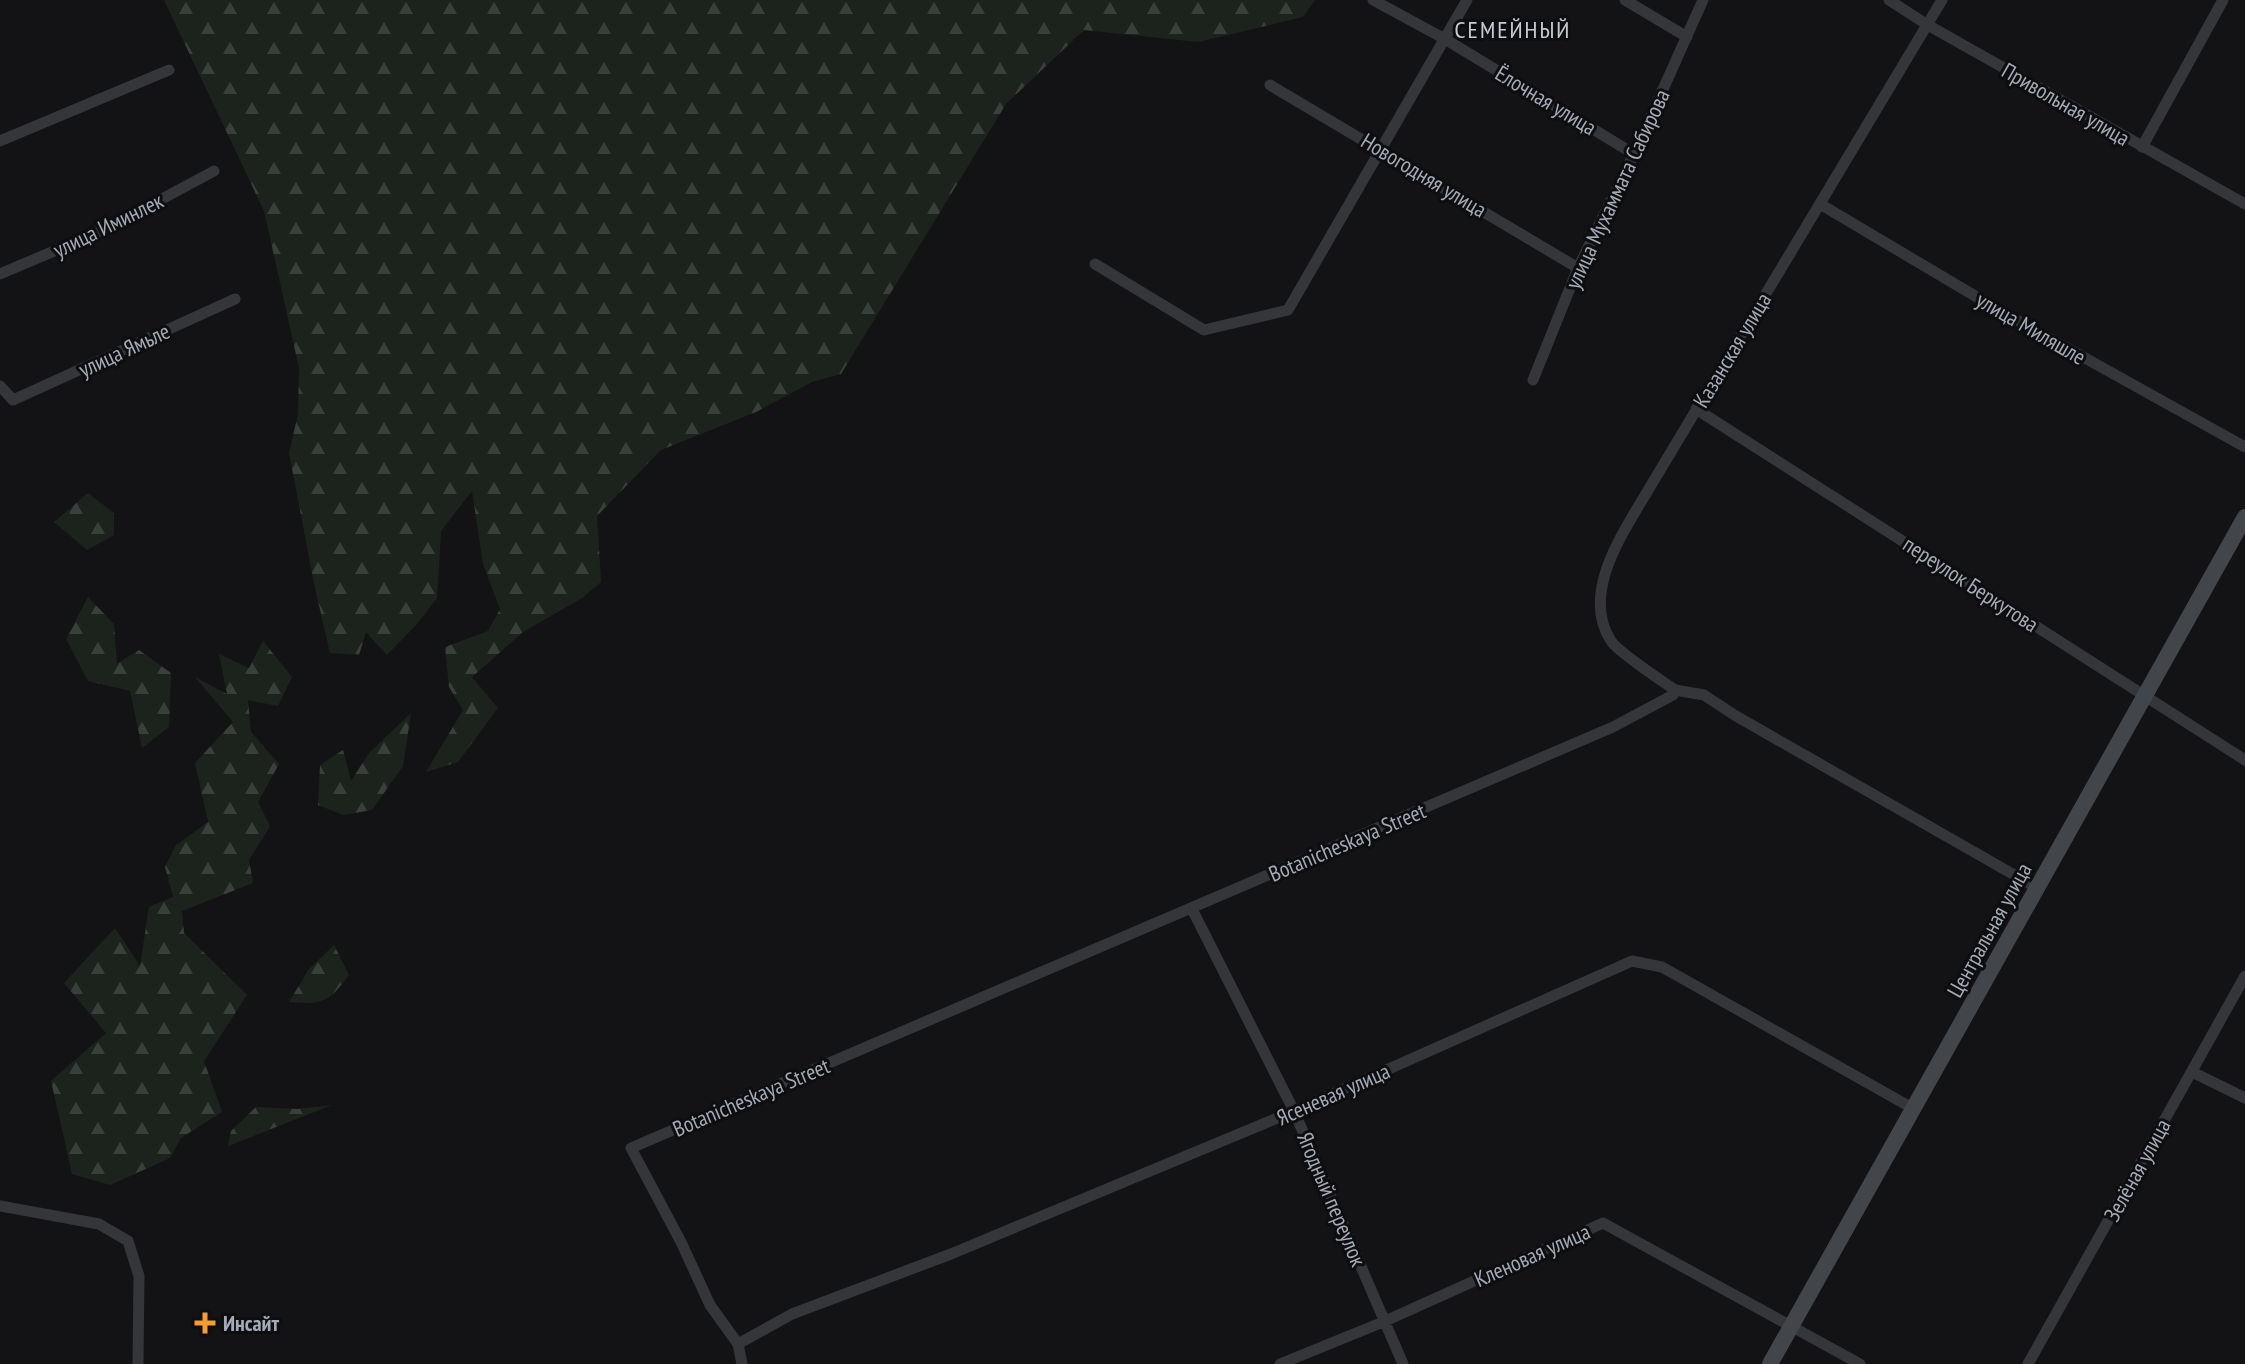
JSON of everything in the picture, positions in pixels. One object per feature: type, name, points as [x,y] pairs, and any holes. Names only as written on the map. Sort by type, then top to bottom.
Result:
[{"type":"street","name":"Ёлочная улица","points":[[1373,0],[1445,39],[1634,154]]},
{"type":"street","points":[[1095,264],[1204,330],[1288,310],[1467,0]]},
{"type":"street","points":[[1625,0],[1687,37]]},
{"type":"street","name":"улица Мухаммата Сабирова","points":[[1533,380],[1578,268],[1634,154],[1703,0]]},
{"type":"street","name":"Привольная улица","points":[[1889,0],[1926,24],[2245,204]]},
{"type":"street","name":"Казанская улица","points":[[1675,690],[1612,643],[1601,620],[1603,587],[1614,548],[1942,0]]},
{"type":"street","points":[[2142,147],[2223,0]]},
{"type":"street","points":[[0,141],[169,70]]},
{"type":"street","name":"Новогодняя улица","points":[[1270,85],[1578,268]]},
{"type":"street","name":"улица Иминлек","points":[[0,274],[106,229],[214,171]]},
{"type":"street","name":"улица Миляшле","points":[[1820,204],[2010,316],[2245,447]]},
{"type":"street","name":"улица Ямьле","points":[[0,386],[13,400],[235,299]]},
{"type":"street","name":"переулок Беркутова","points":[[1696,409],[2245,760]]},
{"type":"street","name":"Центральная улица","points":[[1770,1364],[2245,517]]},
{"type":"street","points":[[1675,690],[1704,695],[2037,888]]},
{"type":"street","name":"Botanicheskaya Street","points":[[738,1344],[710,1305],[681,1242],[631,1148],[1613,727],[1673,695],[1675,690]]},
{"type":"street","name":"Ягодный переулок","points":[[1192,909],[1294,1111],[1403,1364]]},
{"type":"street","name":"Ясеневая улица","points":[[738,1344],[792,1314],[951,1254],[1294,1111],[1632,961],[1662,967],[1914,1109]]},
{"type":"street","name":"Зелёная улица","points":[[2028,1364],[2245,976]]},
{"type":"street","points":[[2192,1072],[2245,1098]]},
{"type":"street","points":[[0,1206],[99,1224],[128,1241],[139,1276],[138,1364]]},
{"type":"street","name":"Кленовая улица","points":[[1280,1364],[1383,1322],[1603,1223],[1860,1364]]},
{"type":"street","points":[[738,1344],[742,1364]]},
{"type":"green space","points":[[164,0],[1315,0],[1303,17],[1198,42],[1084,30],[1006,104],[841,374],[812,382],[756,412],[661,450],[597,516],[601,582],[582,598],[523,632],[472,677],[498,708],[458,762],[426,772],[463,710],[449,687],[445,647],[488,631],[500,609],[483,564],[472,491],[441,531],[437,598],[417,624],[387,655],[366,632],[359,655],[330,653],[289,453],[298,414],[299,368],[264,211]]},
{"type":"green space","points":[[88,493],[114,513],[114,535],[87,550],[54,522]]},
{"type":"green space","points":[[88,597],[114,624],[117,664],[139,650],[171,673],[169,727],[142,748],[130,691],[88,681],[66,639]]},
{"type":"green space","points":[[263,641],[292,677],[278,706],[248,700],[251,732],[279,764],[258,802],[270,826],[249,860],[253,883],[182,911],[184,933],[247,995],[204,1061],[222,1112],[181,1138],[170,1158],[110,1185],[72,1174],[51,1081],[106,1033],[64,983],[115,928],[140,966],[149,907],[173,897],[165,867],[176,845],[208,822],[195,763],[233,722],[195,677],[227,694],[219,654],[249,668]]},
{"type":"green space","points":[[411,713],[403,766],[372,810],[343,815],[318,805],[320,765],[343,750],[351,781],[369,753]]},
{"type":"green space","points":[[334,945],[349,975],[342,984],[324,1000],[289,1002],[309,969]]},
{"type":"green space","points":[[332,1105],[228,1146],[231,1131],[256,1107],[297,1109]]},
{"type":"place","name":"Инсайт","points":[[205,1323]]},
{"type":"district","name":"СЕМЕЙНЫЙ","points":[[1513,30]]}]
